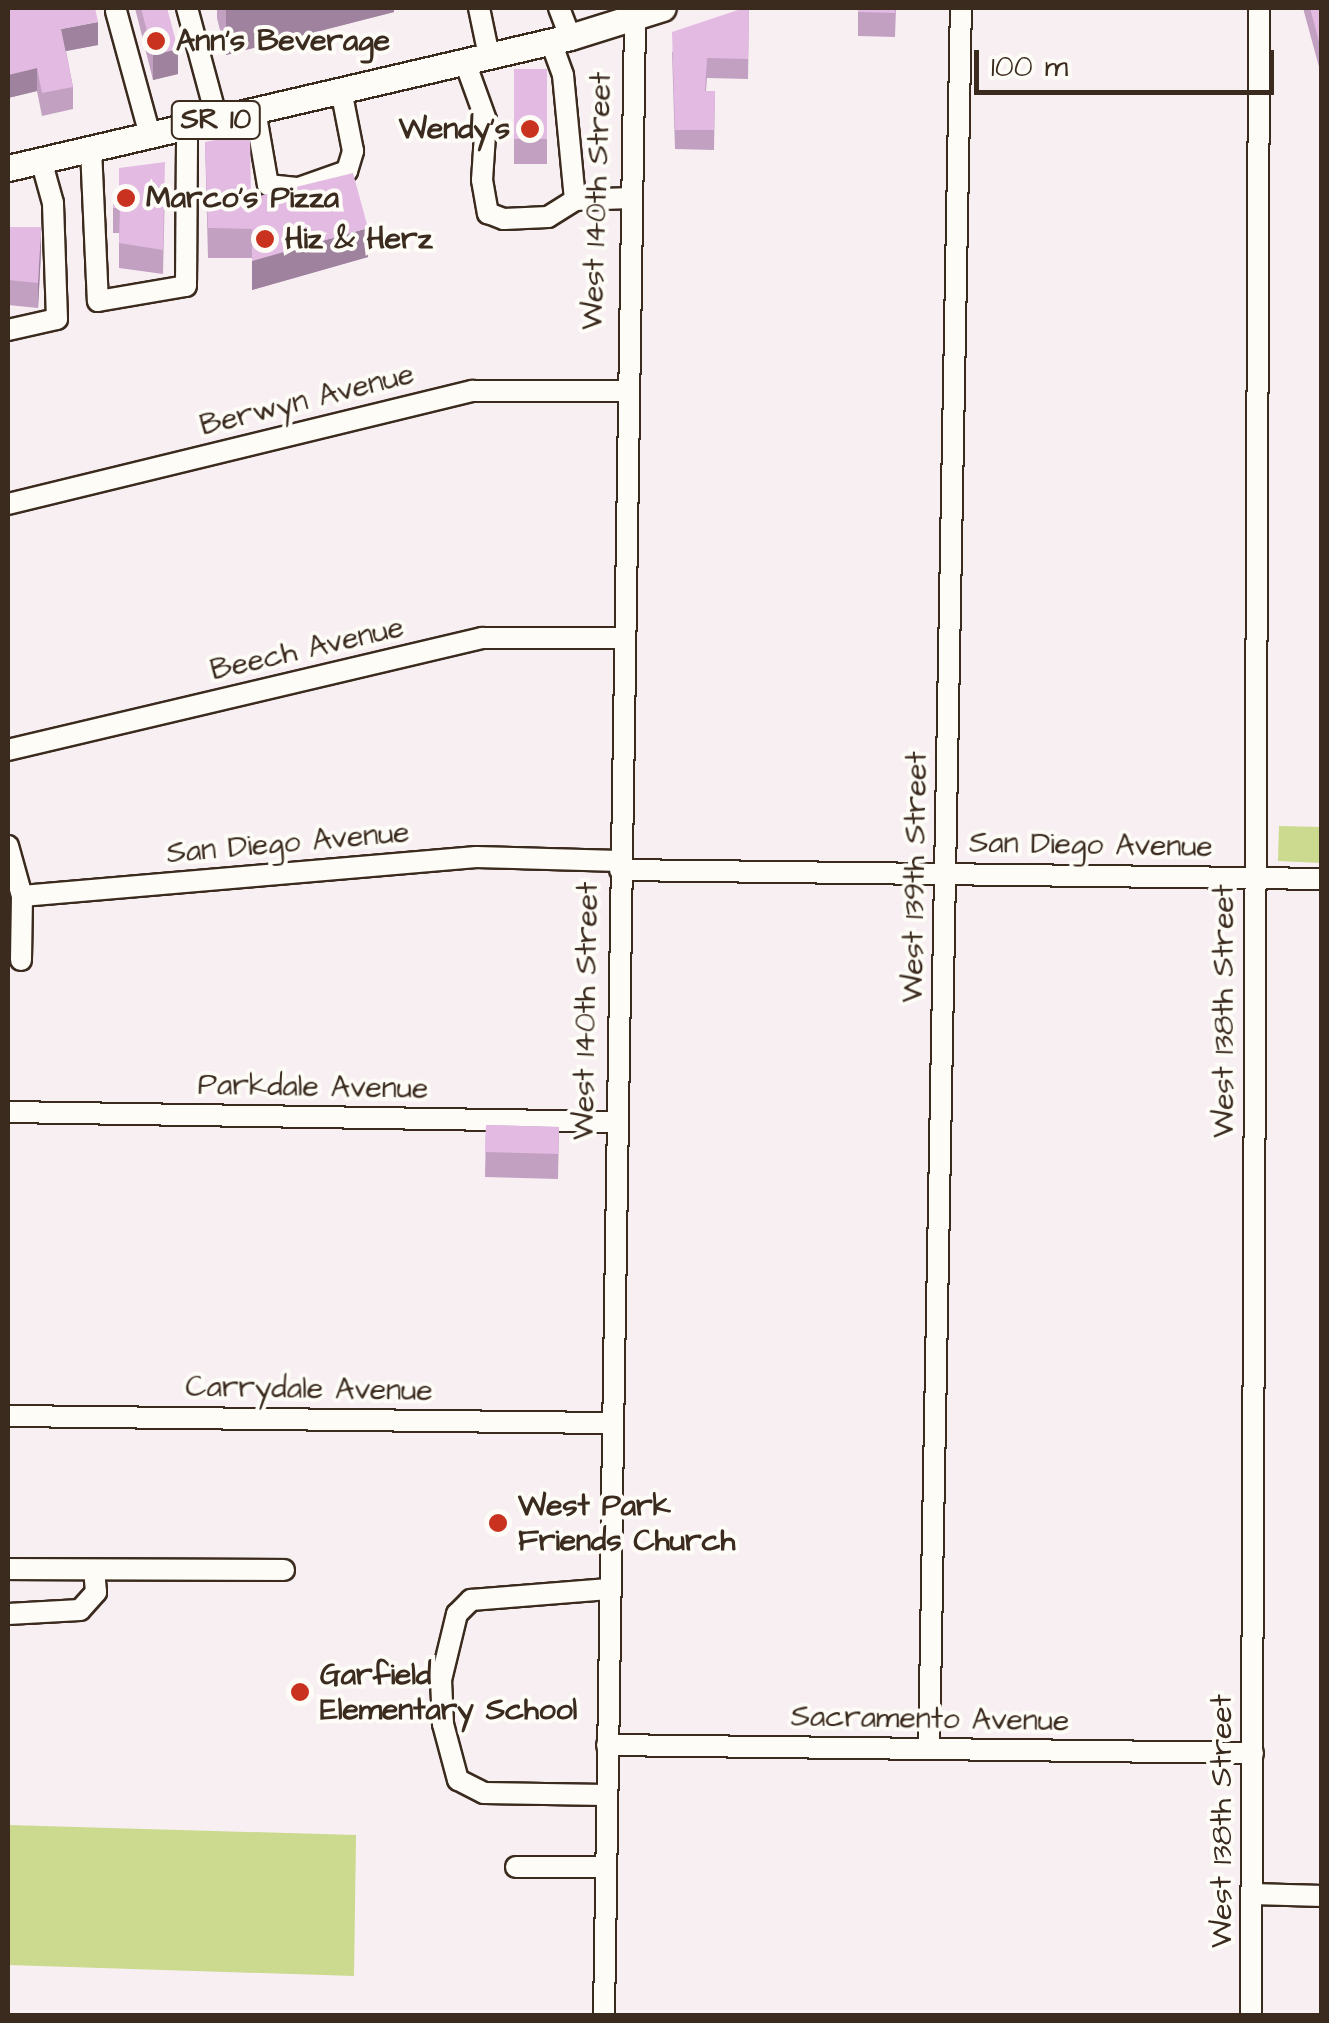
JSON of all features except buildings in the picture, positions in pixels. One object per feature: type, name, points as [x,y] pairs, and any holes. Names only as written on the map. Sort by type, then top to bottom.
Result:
[{"type":"main road","name":"SR 10","points":[[8,168],[560,40],[635,13],[663,8]]},
{"type":"street","points":[[188,8],[216,120]]},
{"type":"street","points":[[479,8],[477,59],[486,120],[482,180],[488,213],[504,219],[548,216],[574,200],[629,198]]},
{"type":"street","points":[[559,8],[574,200]]},
{"type":"street","name":"West 139th Street","points":[[929,1748],[961,8]]},
{"type":"street","name":"West 138th Street","points":[[1251,2016],[1259,8]]},
{"type":"street","points":[[116,12],[150,135]]},
{"type":"street","name":"West 140th Street","points":[[604,2016],[625,391],[635,13]]},
{"type":"street","points":[[254,110],[268,185],[299,188],[348,171],[353,151],[341,90]]},
{"type":"street","points":[[91,149],[98,301],[186,286],[187,126]]},
{"type":"street","points":[[8,330],[57,319],[53,202],[42,160]]},
{"type":"street","name":"Berwyn Avenue","points":[[8,504],[472,391],[625,391]]},
{"type":"street","name":"Beech Avenue","points":[[8,750],[482,638],[624,638]]},
{"type":"street","points":[[8,846],[22,896],[22,960]]},
{"type":"street","name":"San Diego Avenue","points":[[22,896],[476,857],[620,866],[1322,879]]},
{"type":"street","name":"Parkdale Avenue","points":[[8,1112],[617,1122]]},
{"type":"street","name":"Carrydale Avenue","points":[[8,1416],[610,1423]]},
{"type":"street","points":[[8,1569],[284,1570]]},
{"type":"street","points":[[8,1614],[80,1610],[96,1592],[94,1570]]},
{"type":"street","points":[[606,1795],[484,1793],[458,1780],[443,1724],[441,1680],[458,1614],[471,1600],[608,1589]]},
{"type":"street","name":"Sacramento Avenue","points":[[607,1745],[1253,1754]]},
{"type":"street","points":[[516,1867],[606,1867]]},
{"type":"street","points":[[1253,1894],[1322,1896]]},
{"type":"green space","points":[[1279,826],[1321,827],[1321,863],[1278,861]]},
{"type":"green space","points":[[8,1825],[356,1835],[354,1976],[8,1965]]},
{"type":"place","name":"Ann's Beverage","points":[[156,41]]},
{"type":"place","name":"Wendy's","points":[[530,129]]},
{"type":"place","name":"Marco's Pizza","points":[[126,198]]},
{"type":"place","name":"Hiz & Herz","points":[[265,239]]},
{"type":"place","name":"West Park Friends Church","points":[[498,1523]]},
{"type":"place","name":"Garfield Elementary School","points":[[300,1692]]}]
